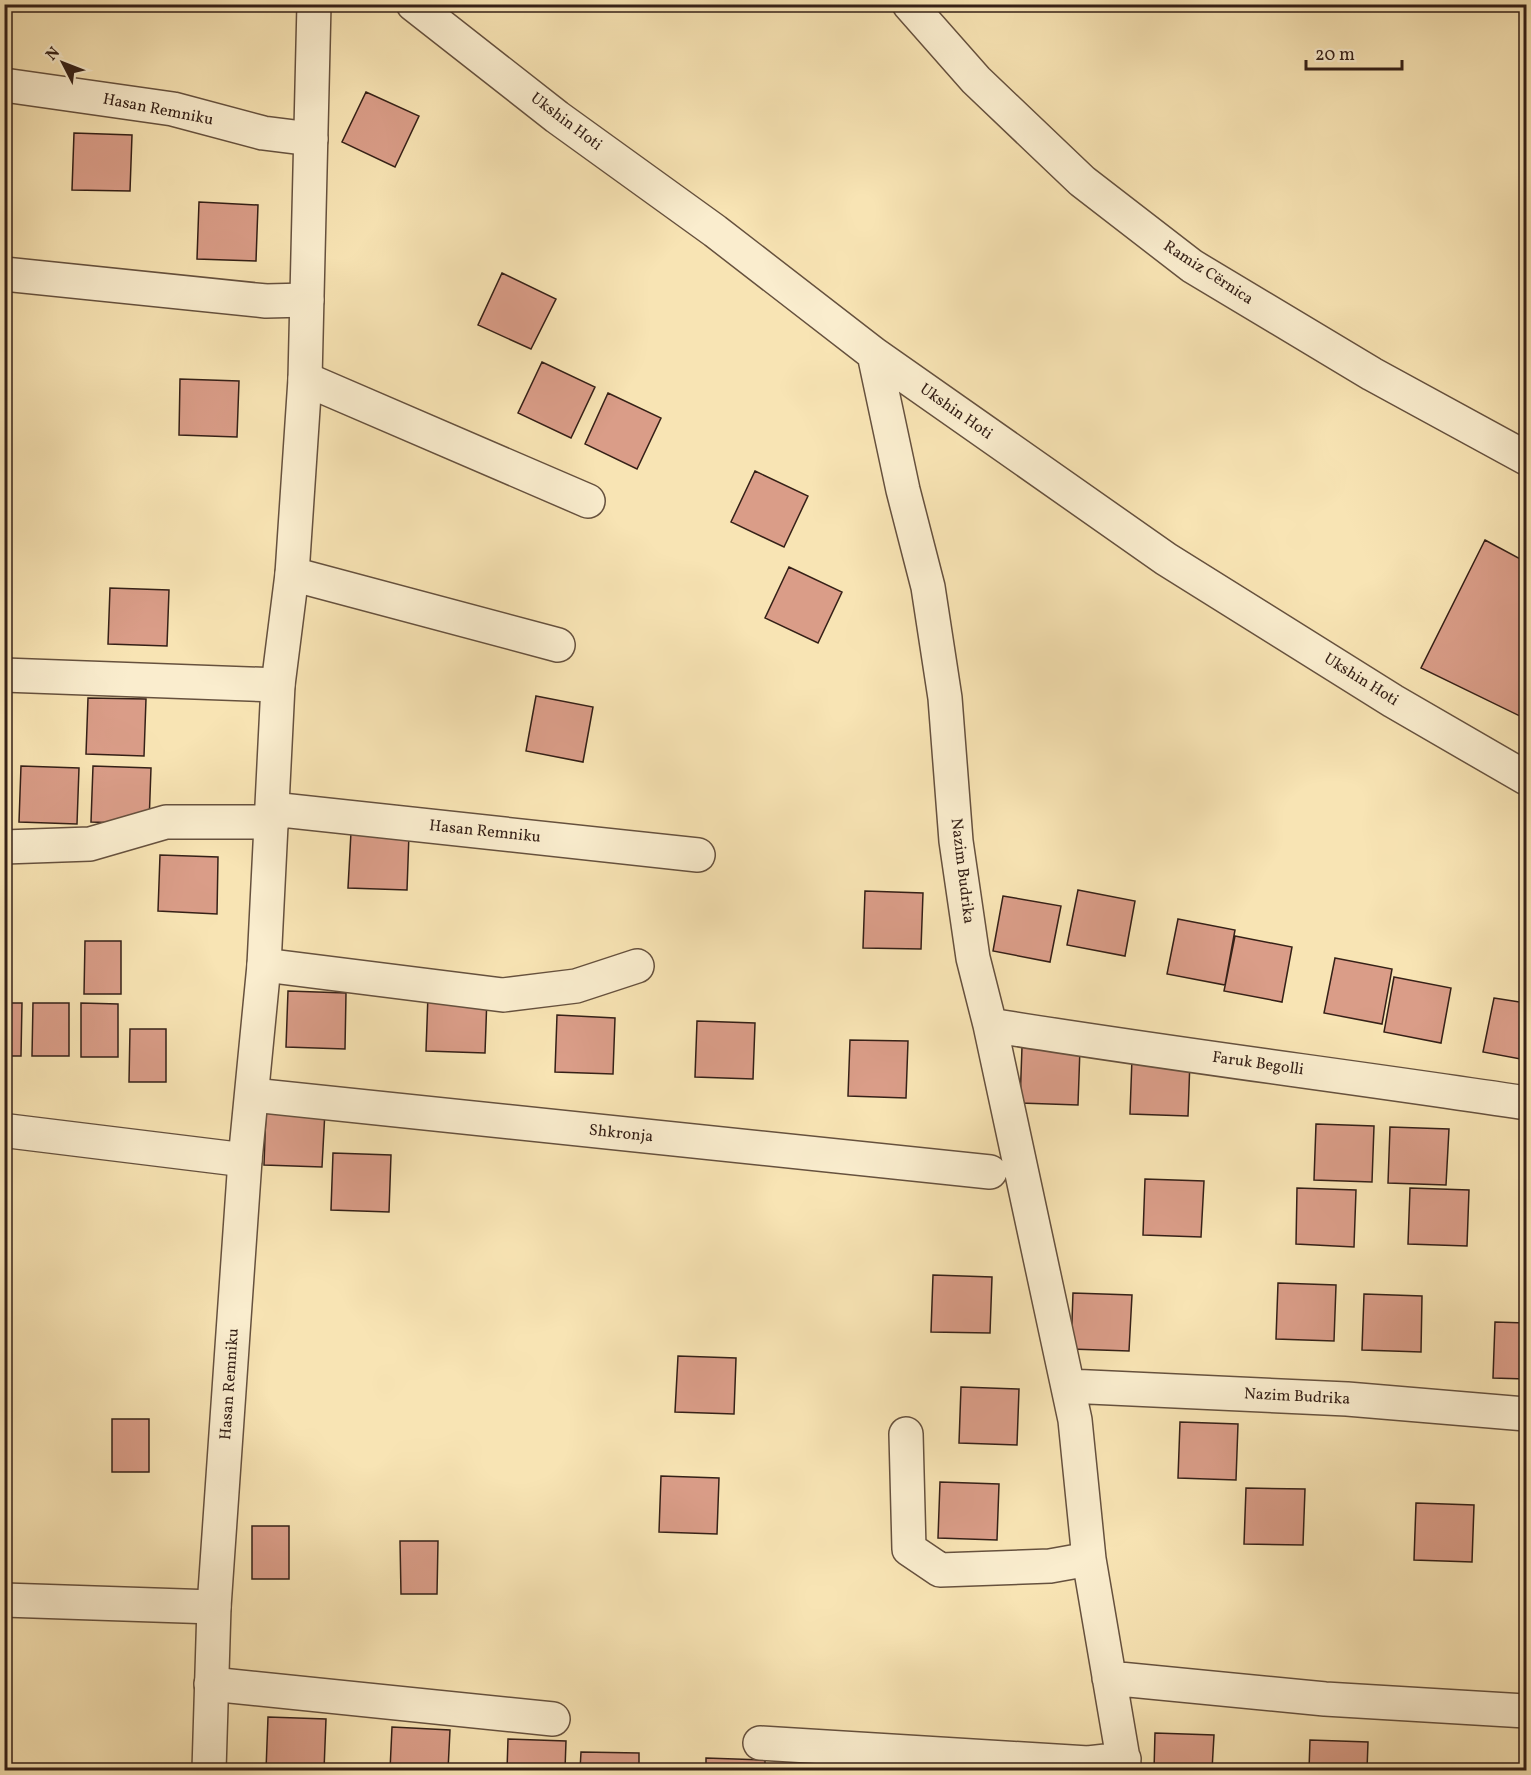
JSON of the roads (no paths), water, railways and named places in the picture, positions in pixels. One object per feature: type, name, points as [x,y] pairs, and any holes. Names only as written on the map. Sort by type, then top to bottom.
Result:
[{"type":"street","name":"Hasan Remniku","points":[[209,1770],[214,1607],[245,1160],[264,965],[278,685],[292,574],[305,379],[314,4]]},
{"type":"street","name":"Ukshin Hoti","points":[[413,4],[557,117],[715,231],[874,354],[1166,559],[1393,701],[1527,778]]},
{"type":"street","name":"Ramiz Cërnica","points":[[909,4],[976,80],[1082,181],[1192,266],[1372,374],[1527,458]]},
{"type":"street","name":"Hasan Remniku","points":[[4,85],[173,109],[263,133],[311,140]]},
{"type":"street","points":[[4,274],[266,301],[307,300]]},
{"type":"street","name":"Nazim Budrika","points":[[760,1743],[1124,1765],[1089,1559],[1075,1420],[974,958],[958,852],[945,698],[928,587],[903,490],[874,354]]},
{"type":"street","points":[[305,379],[588,501]]},
{"type":"street","points":[[292,574],[558,645]]},
{"type":"street","points":[[4,675],[278,685]]},
{"type":"street","name":"Hasan Remniku","points":[[272,816],[698,855]]},
{"type":"street","points":[[4,847],[90,844],[166,822],[272,816]]},
{"type":"street","points":[[264,965],[503,995],[576,986],[637,966]]},
{"type":"street","name":"Faruk Begolli","points":[[990,1024],[1075,1039],[1527,1103]]},
{"type":"street","name":"Shkronja","points":[[252,1095],[990,1172]]},
{"type":"street","points":[[9,1131],[245,1160]]},
{"type":"street","name":"Nazim Budrika","points":[[1068,1386],[1347,1399],[1527,1414]]},
{"type":"street","points":[[906,1434],[909,1549],[940,1570],[1050,1566],[1089,1559]]},
{"type":"street","points":[[4,1599],[214,1607]]},
{"type":"street","points":[[1109,1678],[1325,1699],[1527,1711]]},
{"type":"street","points":[[211,1684],[553,1719]]}]
